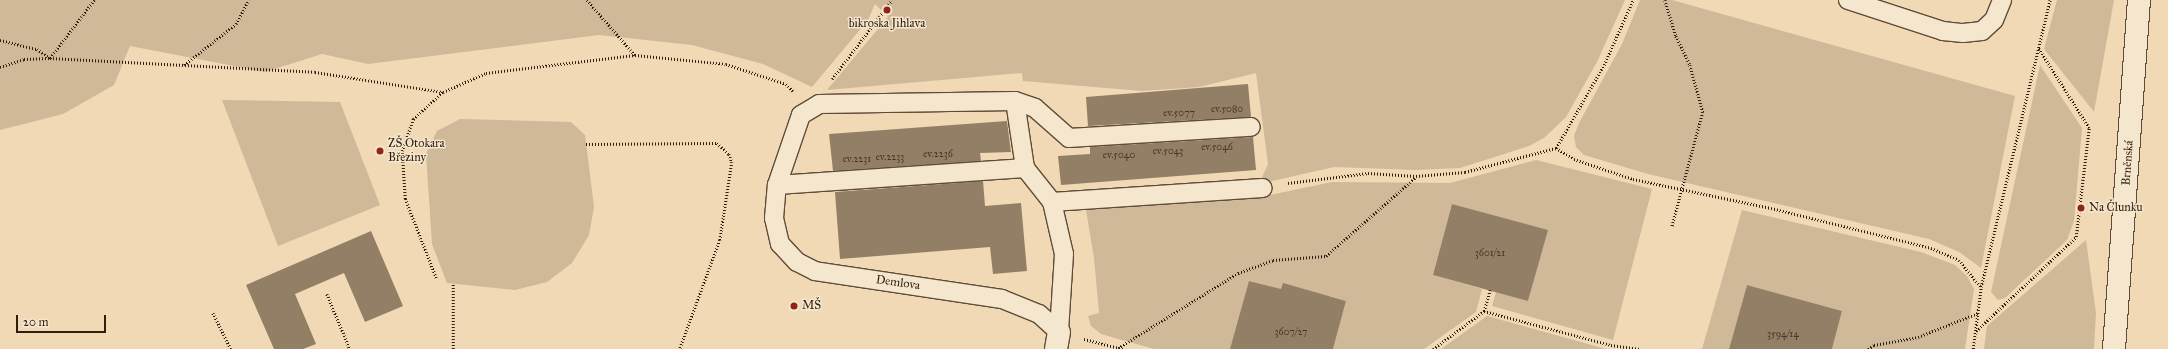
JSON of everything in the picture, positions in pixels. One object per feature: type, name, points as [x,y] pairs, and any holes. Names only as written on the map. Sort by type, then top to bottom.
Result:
[{"type":"main road","name":"Brněnská","points":[[2114,349],[2139,0]]},
{"type":"lane","points":[[1848,0],[1943,31],[1963,33],[1982,31],[1994,20],[2002,0]]},
{"type":"lane","points":[[809,110],[819,104],[1016,101],[1036,108],[1069,138],[1251,127]]},
{"type":"lane","points":[[1016,101],[1025,168],[1052,202],[1064,254],[1057,341]]},
{"type":"lane","name":"Demlova","points":[[809,110],[801,115],[777,185],[774,218],[780,244],[797,262],[816,271],[1002,299],[1039,314],[1057,341]]},
{"type":"lane","points":[[777,185],[1025,168]]},
{"type":"lane","points":[[1052,202],[1263,188]]},
{"type":"path","points":[[50,58],[94,0]]},
{"type":"path","points":[[184,65],[236,24],[248,0]]},
{"type":"path","points":[[587,0],[635,55]]},
{"type":"path","points":[[436,278],[405,199],[402,151],[413,119],[444,92],[486,72],[635,55],[726,64],[755,73],[786,84],[809,110],[892,0]]},
{"type":"path","points":[[1556,148],[1604,64],[1633,0]]},
{"type":"path","points":[[1664,0],[1676,36],[1690,65],[1703,112],[1683,191],[1672,227]]},
{"type":"path","points":[[1973,349],[1981,287],[2050,0]]},
{"type":"path","points":[[0,40],[37,49],[50,58]]},
{"type":"path","points":[[1976,331],[2076,237],[2089,128],[2038,48]]},
{"type":"path","points":[[0,67],[24,59],[50,58],[315,72],[444,92]]},
{"type":"path","points":[[586,144],[717,143],[729,154],[732,162],[720,240],[680,349]]},
{"type":"path","points":[[1263,188],[1368,173],[1416,176],[1465,172],[1556,148],[1599,169],[1683,191],[1771,208],[1931,248],[1959,260],[1981,287]]},
{"type":"path","points":[[1118,348],[1238,273],[1273,260],[1326,256],[1416,176]]},
{"type":"path","points":[[453,284],[453,349]]},
{"type":"path","points":[[1433,349],[1484,311],[1490,290]]},
{"type":"path","points":[[327,294],[350,349]]},
{"type":"path","points":[[1484,311],[1611,345],[1640,349]]},
{"type":"path","points":[[213,313],[231,349]]},
{"type":"path","points":[[1868,349],[1874,345],[1918,337],[1978,313]]},
{"type":"path","points":[[1057,341],[1123,349]]},
{"type":"shaded area","points":[[0,0],[1625,0],[1597,62],[1566,117],[1544,138],[1529,146],[1460,168],[1416,170],[1334,167],[1259,184],[1268,164],[1256,73],[1199,87],[1142,91],[1023,81],[1022,73],[827,90],[888,17],[875,4],[868,20],[812,87],[763,64],[692,45],[599,35],[368,64],[322,54],[265,72],[130,46],[114,85],[63,114],[0,130]]},
{"type":"shaded area","points":[[1640,0],[1672,0],[2015,96],[1981,268],[1959,252],[1929,239],[1648,174],[1584,155],[1576,147],[1574,136],[1579,123],[1622,44]]},
{"type":"shaded area","points":[[2057,0],[2114,0],[2094,112],[2044,49]]},
{"type":"shaded area","points":[[2040,65],[2082,128],[2074,221],[2067,240],[2005,298],[1998,300],[1991,292]]},
{"type":"shaded area","points":[[222,100],[340,102],[380,205],[278,246]]},
{"type":"shaded area","points":[[460,119],[571,122],[585,135],[594,207],[589,235],[572,263],[547,282],[515,290],[447,283],[432,244],[426,154],[437,131]]},
{"type":"shaded area","points":[[1536,160],[1652,189],[1613,340],[1492,306],[1496,292],[1528,301],[1547,230],[1452,204],[1433,275],[1482,289],[1476,312],[1424,349],[1333,349],[1346,301],[1330,296],[1328,302],[1250,281],[1230,349],[1154,349],[1101,334],[1091,326],[1088,316],[1099,313],[1094,258],[1086,210],[1260,197],[1332,182],[1450,183]]},
{"type":"shaded area","points":[[1742,210],[1921,252],[1955,265],[1967,276],[1974,289],[1965,349],[1832,349],[1842,311],[1747,285],[1729,349],[1702,349]]},
{"type":"shaded area","points":[[2086,240],[2096,313],[2094,349],[1984,349],[1987,326]]},
{"type":"shaded area","points":[[1487,316],[1606,349],[1441,349]]},
{"type":"building","points":[[1248,84],[1251,117],[1088,126],[1086,97]]},
{"type":"building","points":[[1007,121],[1011,152],[980,153],[981,161],[833,171],[829,134]]},
{"type":"building","points":[[1253,137],[1256,170],[1061,185],[1058,156],[1090,154],[1090,147]]},
{"type":"building","points":[[983,181],[985,206],[1021,203],[1027,271],[993,274],[990,247],[840,259],[835,192]]},
{"type":"building","points":[[1452,204],[1548,230],[1528,301],[1433,275]]},
{"type":"building","points":[[371,231],[403,306],[365,322],[344,273],[295,294],[316,344],[303,349],[274,349],[246,285]]},
{"type":"building","points":[[1249,281],[1281,289],[1283,283],[1346,301],[1333,349],[1230,349]]},
{"type":"building","points":[[1747,285],[1842,311],[1832,349],[1729,349]]},
{"type":"place","name":"bikroska Jihlava","points":[[887,10]]},
{"type":"place","name":"ZŠ Otokara Březiny","points":[[380,151]]},
{"type":"place","name":"Na Člunku","points":[[2081,208]]},
{"type":"place","name":"MŠ","points":[[794,306]]}]
